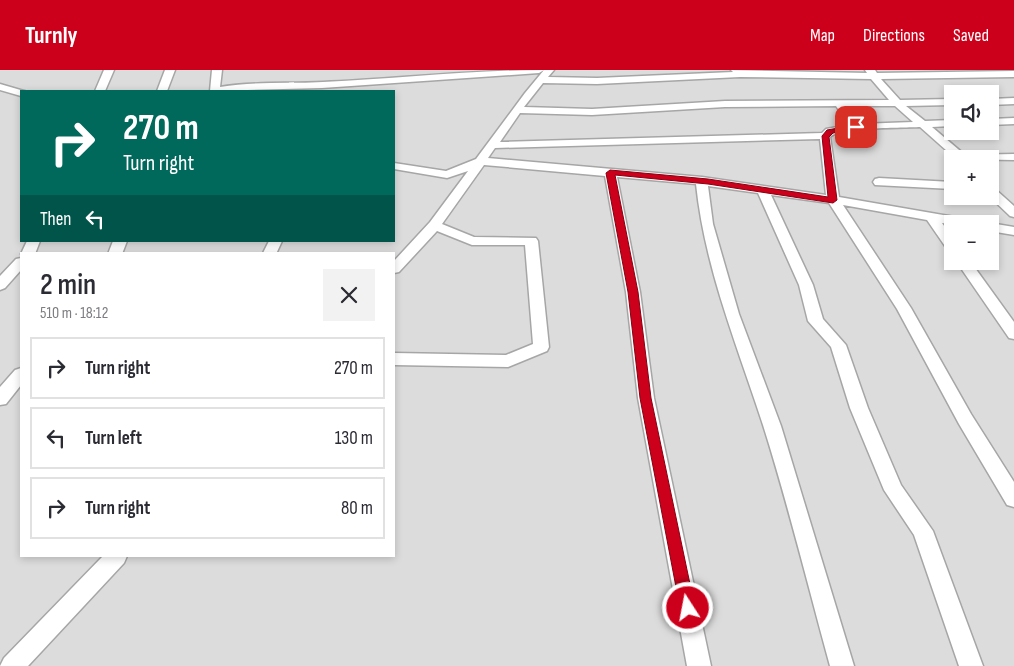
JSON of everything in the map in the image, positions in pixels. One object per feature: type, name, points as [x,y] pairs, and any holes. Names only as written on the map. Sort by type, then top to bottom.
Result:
[{"type":"street","points":[[100,90],[109,70]]},
{"type":"street","points":[[162,90],[170,70]]},
{"type":"street","points":[[215,90],[217,70]]},
{"type":"street","points":[[395,268],[434,226],[493,146],[540,75],[549,70]]},
{"type":"street","points":[[221,90],[244,86],[322,85],[540,75],[597,81],[738,72],[1014,74]]},
{"type":"street","points":[[872,73],[897,103],[952,150]]},
{"type":"street","points":[[0,87],[20,93]]},
{"type":"street","points":[[999,102],[1014,101]]},
{"type":"street","points":[[517,110],[592,112],[726,104],[944,102]]},
{"type":"street","points":[[840,104],[856,127]]},
{"type":"street","points":[[999,122],[1014,121]]},
{"type":"street","points":[[493,146],[825,136],[830,132],[856,127],[944,123]]},
{"type":"street","points":[[825,136],[833,200],[904,308],[965,419],[1014,499]]},
{"type":"street","points":[[999,158],[1014,158]]},
{"type":"street","points":[[395,166],[447,175],[482,161],[702,181],[944,219]]},
{"type":"street","points":[[610,173],[633,292],[646,398],[699,666]]},
{"type":"street","points":[[702,181],[707,224],[732,314],[772,426],[842,666]]},
{"type":"street","points":[[879,182],[944,186]]},
{"type":"street","points":[[763,190],[806,285],[816,321],[838,345],[858,408],[894,490],[923,531],[962,646],[971,666]]},
{"type":"street","points":[[999,199],[1014,213]]},
{"type":"street","points":[[931,216],[944,235]]},
{"type":"street","points":[[395,359],[508,361],[540,347],[531,240],[472,241],[434,226]]},
{"type":"street","points":[[999,228],[1014,231]]},
{"type":"street","points":[[0,285],[20,263]]},
{"type":"street","points":[[972,270],[1007,311],[1014,334]]},
{"type":"street","points":[[0,399],[20,375]]},
{"type":"street","points":[[12,666],[116,557]]},
{"type":"shaded area","points":[[0,70],[1014,70],[1014,666],[0,666]]},
{"type":"route","points":[[688,608],[646,398],[633,292],[610,173],[708,182],[833,200],[825,136],[830,132],[856,127]]}]
